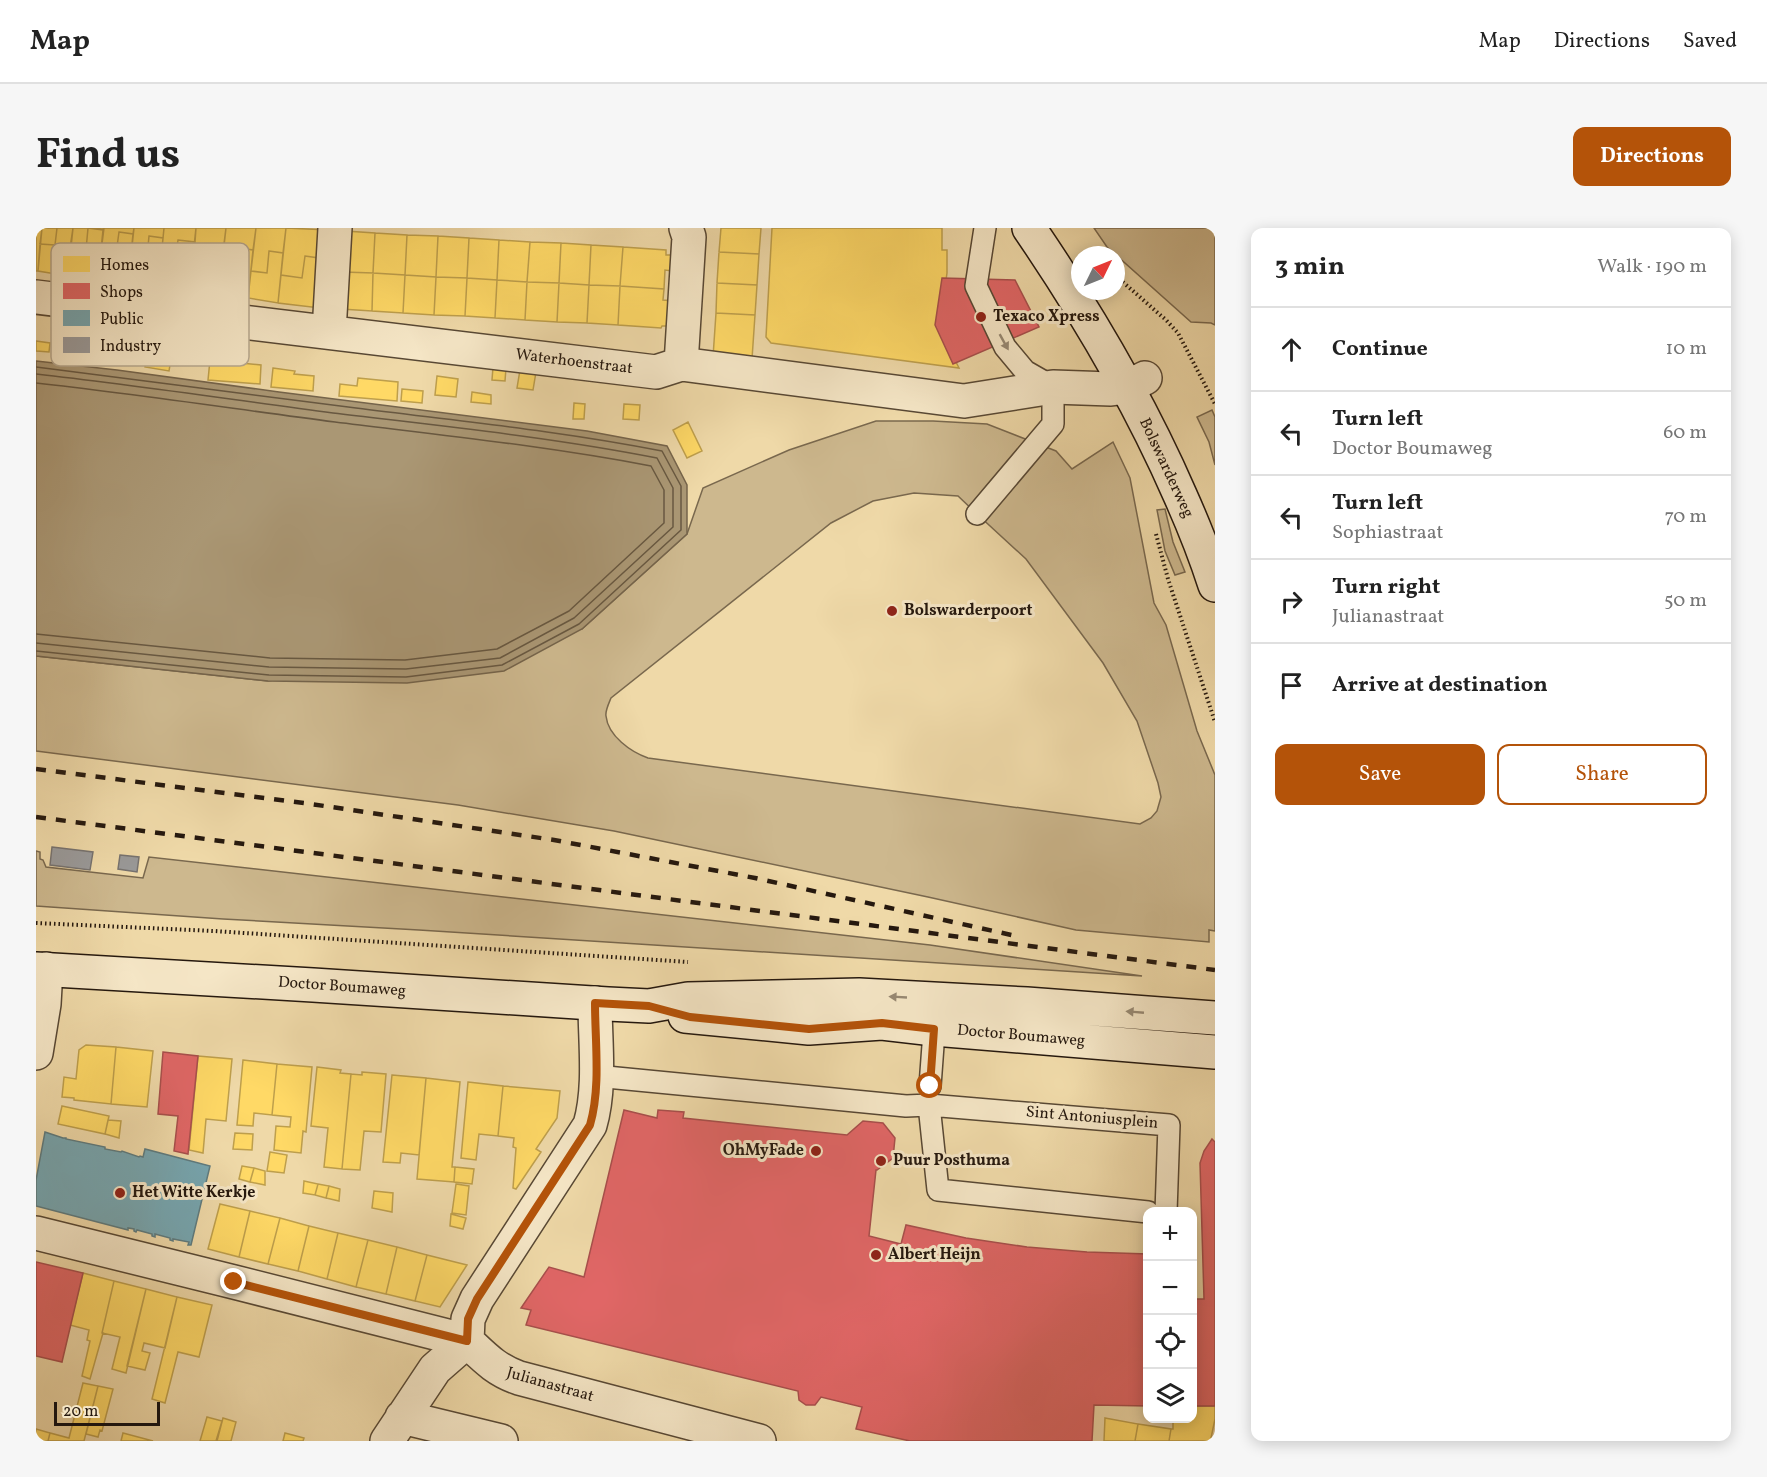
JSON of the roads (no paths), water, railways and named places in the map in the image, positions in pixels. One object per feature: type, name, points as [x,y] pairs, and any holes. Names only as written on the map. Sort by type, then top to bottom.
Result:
[{"type":"street","points":[[329,332],[335,228]]},
{"type":"street","points":[[681,364],[689,237],[687,228]]},
{"type":"street","name":"Bolswarderweg","points":[[1029,228],[1072,291],[1215,524]]},
{"type":"street","points":[[1054,228],[1071,254]]},
{"type":"street","name":"Waterhoenstraat","points":[[36,297],[51,299]]},
{"type":"street","name":"Bolswarderweg","points":[[1097,300],[1128,385],[1188,514],[1215,585]]},
{"type":"street","name":"Waterhoenstraat","points":[[249,322],[656,372],[681,364],[964,401],[1053,387],[1128,385]]},
{"type":"street","points":[[36,1053],[44,1004],[41,969]]},
{"type":"street","name":"Doctor Boumaweg","points":[[41,969],[649,1006],[690,1017],[809,1029],[882,1023],[935,1014],[1027,1004],[1215,1018]]},
{"type":"street","points":[[501,1441],[394,1429],[435,1369],[467,1341],[468,1319],[477,1299],[590,1125],[596,1076],[595,1003]]},
{"type":"street","name":"Doctor Boumaweg","points":[[935,1014],[1215,1052]]},
{"type":"street","name":"Julianastraat","points":[[36,1233],[467,1341],[492,1365],[519,1378],[759,1441]]},
{"type":"lane","points":[[977,514],[1053,424],[1053,387],[1025,371],[1005,347],[976,286],[985,228]]},
{"type":"lane","points":[[935,1014],[929,1095],[938,1190],[1143,1211]]},
{"type":"lane","name":"Sint Antoniusplein","points":[[596,1076],[906,1106],[929,1095],[1169,1125],[1166,1207]]},
{"type":"water","points":[[36,361],[51,363],[51,366],[81,366],[117,370],[587,431],[667,446],[687,485],[687,534],[582,629],[504,671],[407,683],[268,681],[36,656]]},
{"type":"railway","points":[[36,769],[311,804],[554,840],[755,878],[1016,936]]},
{"type":"railway","points":[[36,817],[1215,970]]},
{"type":"place","name":"Texaco Xpress","points":[[981,317]]},
{"type":"place","name":"Bolswarderpoort","points":[[892,611]]},
{"type":"place","name":"OhMyFade","points":[[816,1151]]},
{"type":"place","name":"Puur Posthuma","points":[[881,1161]]},
{"type":"place","name":"Het Witte Kerkje","points":[[120,1193]]},
{"type":"place","name":"Albert Heijn","points":[[876,1255]]}]
